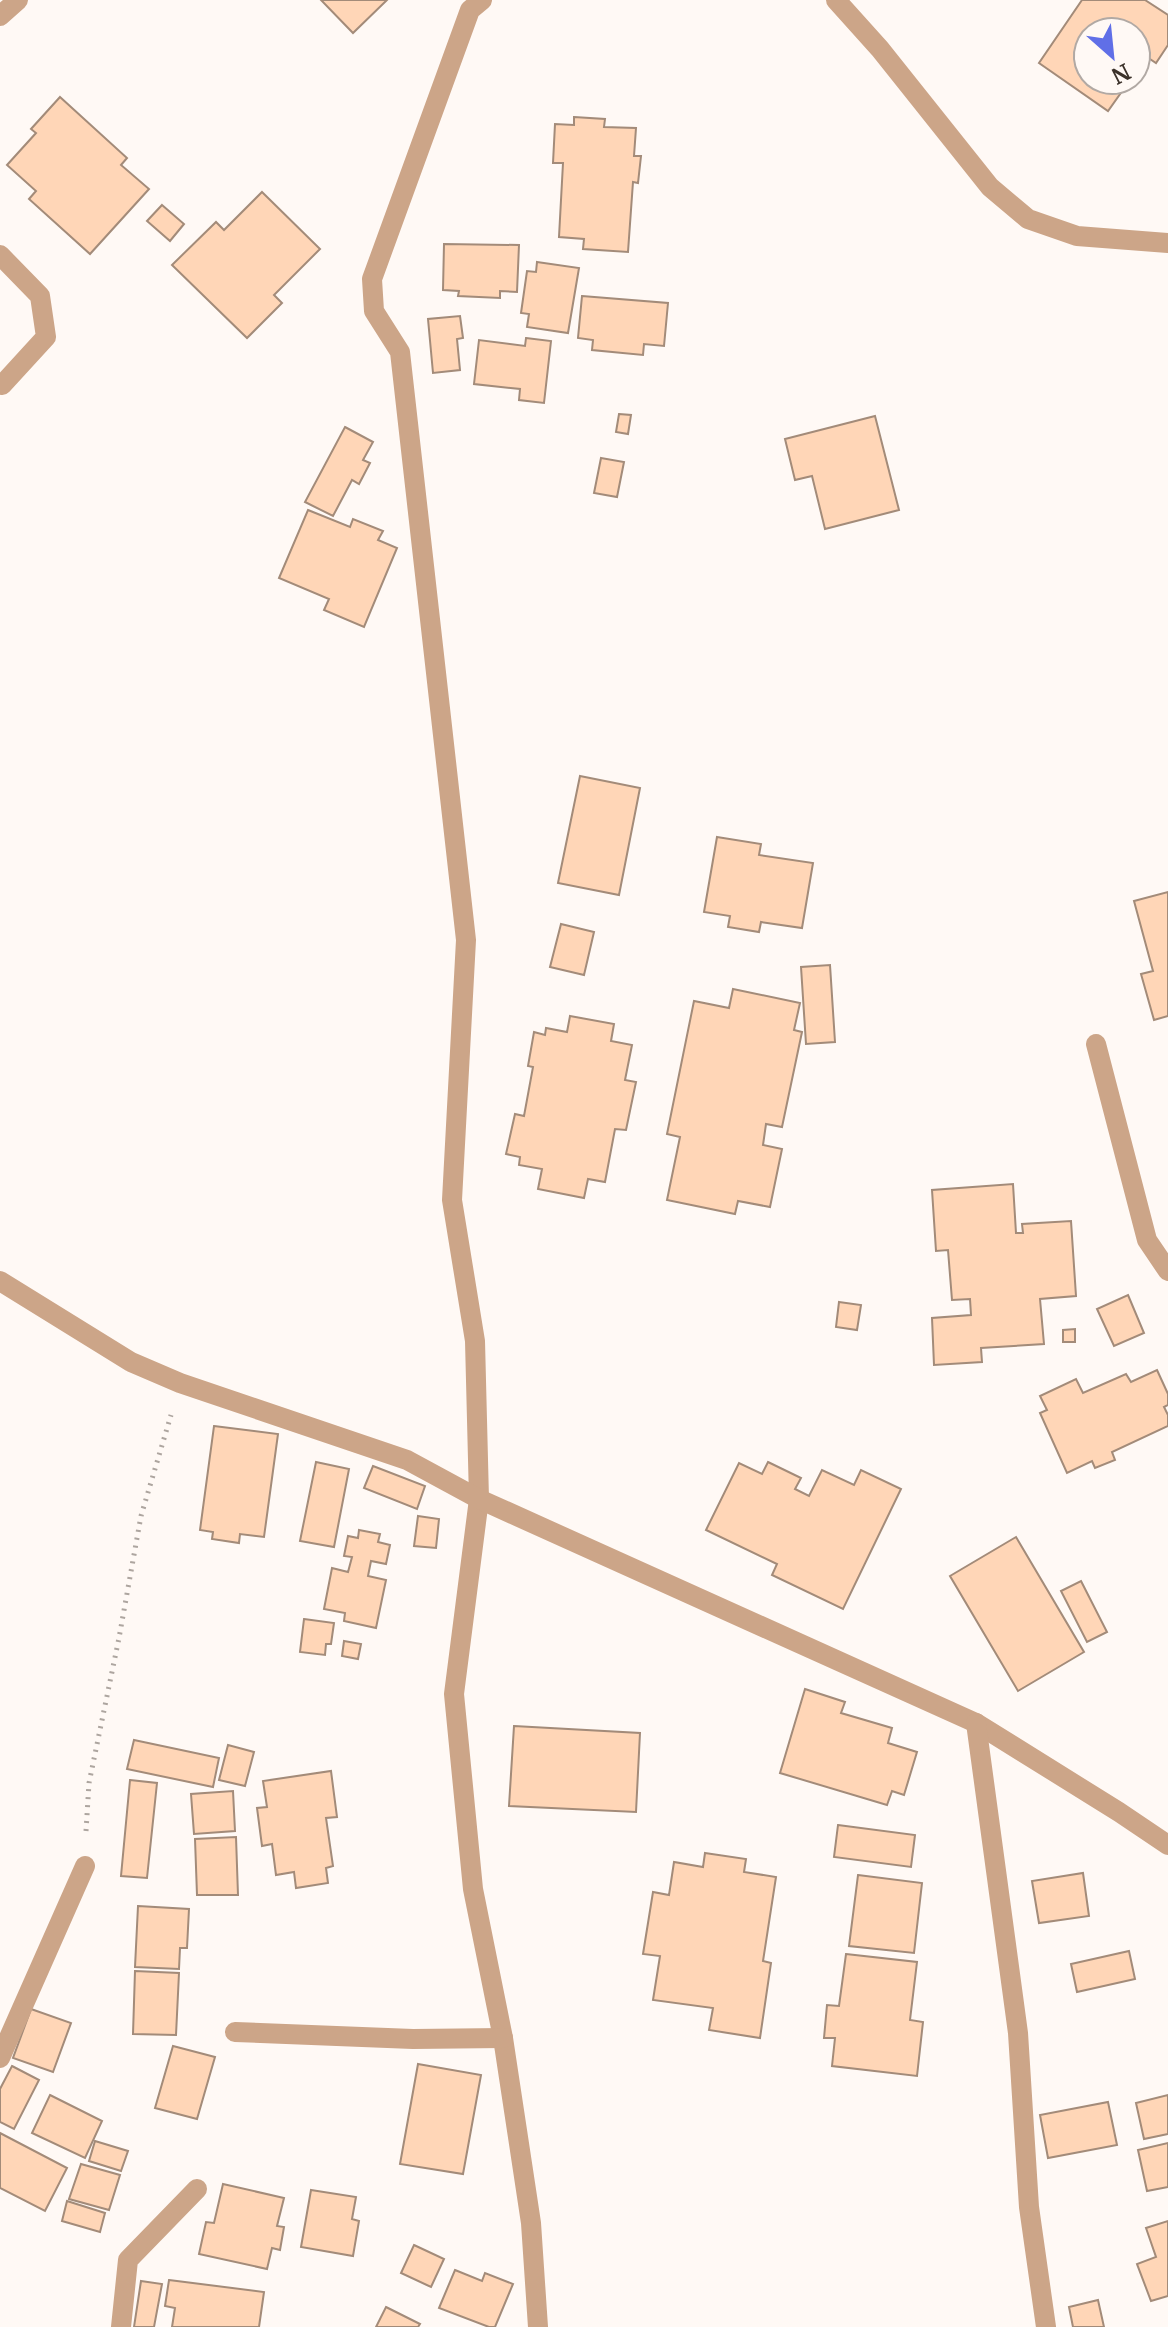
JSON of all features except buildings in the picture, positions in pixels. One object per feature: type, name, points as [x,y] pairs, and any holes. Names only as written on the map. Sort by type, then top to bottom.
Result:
[{"type":"street","points":[[0,16],[18,0]]},
{"type":"street","points":[[482,0],[470,10],[372,279],[374,311],[400,352],[466,940],[452,1200],[475,1341],[479,1499],[454,1694],[473,1889],[503,2038],[531,2223],[538,2327]]},
{"type":"street","points":[[836,0],[880,49],[990,187],[1028,219],[1077,236],[1168,243]]},
{"type":"street","points":[[0,255],[40,296],[46,337],[2,385]]},
{"type":"street","points":[[1096,1044],[1147,1240],[1168,1271]]},
{"type":"street","points":[[0,1281],[131,1362],[180,1383],[407,1460],[479,1499],[976,1723],[1168,1845]]},
{"type":"street","points":[[976,1723],[1018,2033],[1029,2207],[1046,2327]]},
{"type":"street","points":[[0,2058],[85,1866]]},
{"type":"street","points":[[235,2032],[413,2039],[503,2038]]},
{"type":"street","points":[[121,2327],[128,2260],[197,2189]]},
{"type":"path","points":[[85,1866],[89,1783],[141,1516],[180,1383]]}]
